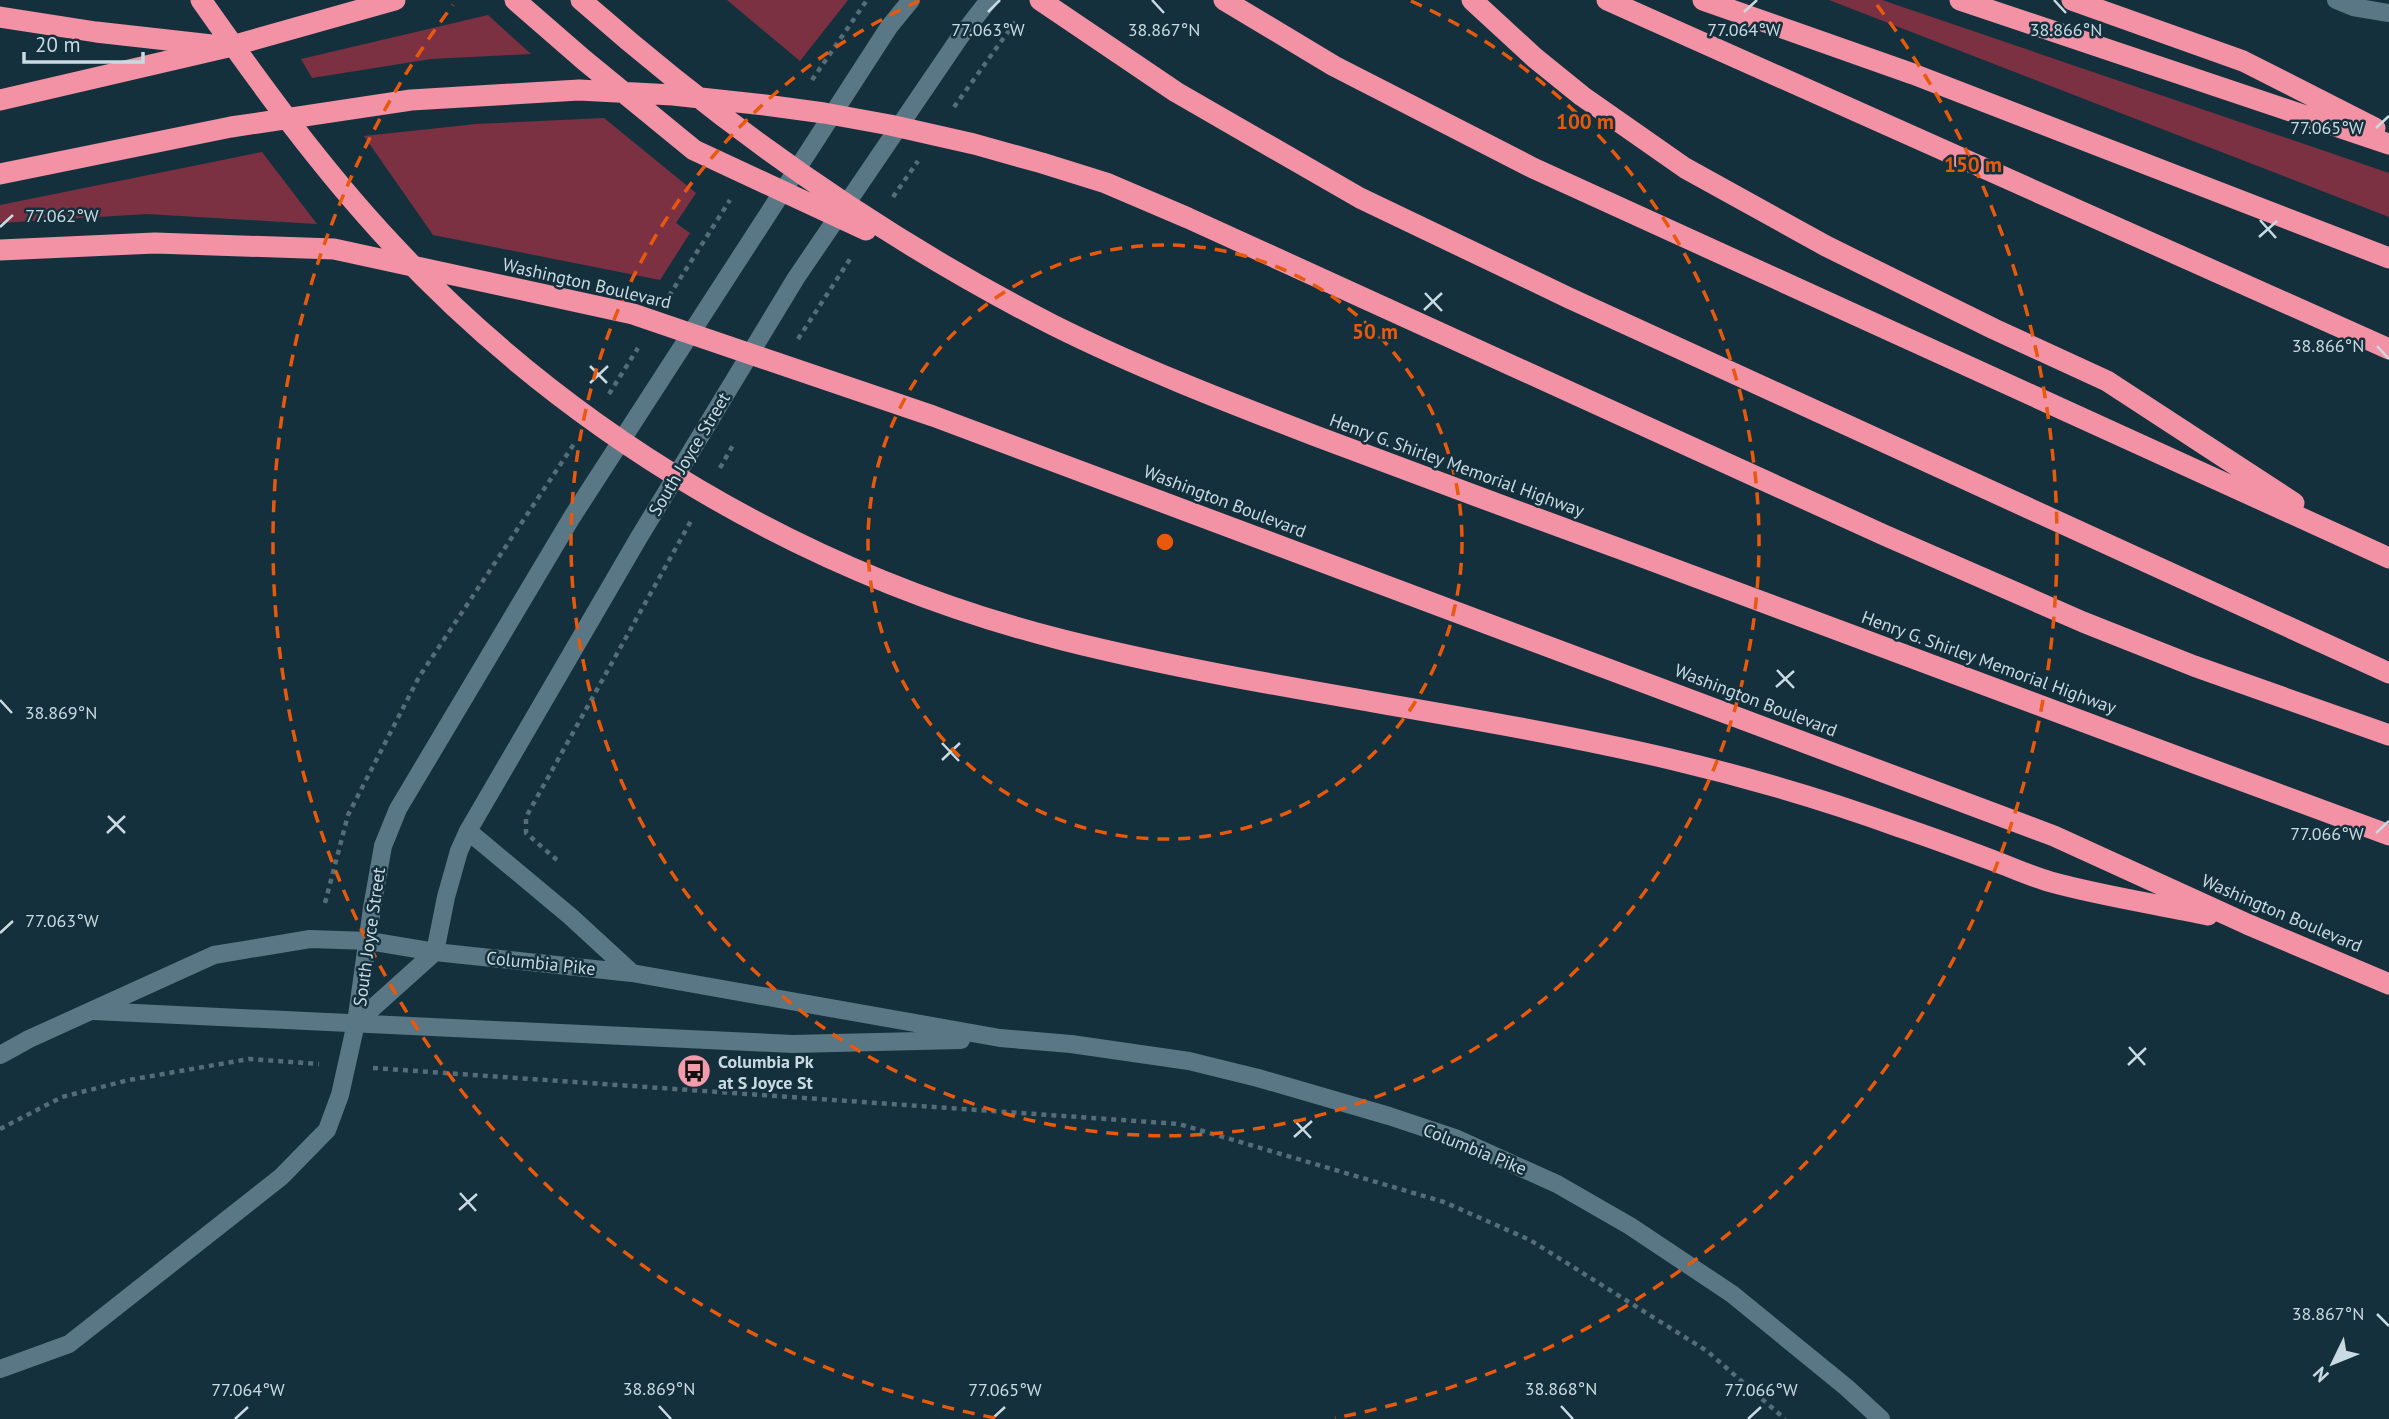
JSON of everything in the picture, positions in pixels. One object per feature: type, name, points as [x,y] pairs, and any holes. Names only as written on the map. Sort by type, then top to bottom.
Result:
[{"type":"highway","points":[[201,0],[263,87],[348,196],[393,245],[488,337],[595,422],[720,504],[783,538],[973,613],[1061,639],[1184,666],[1672,759],[1822,801],[2048,881],[2247,924]]},
{"type":"highway","points":[[0,100],[228,47],[395,0]]},
{"type":"highway","points":[[515,0],[583,60],[694,150],[944,266]]},
{"type":"highway","name":"Henry G. Shirley Memorial Highway","points":[[581,0],[692,93],[778,158],[944,266],[1054,325],[1150,370],[1272,419],[2389,835]]},
{"type":"highway","points":[[1472,0],[1582,96],[1685,167],[1826,246],[2107,381],[2351,541]]},
{"type":"highway","points":[[1607,0],[2389,349]]},
{"type":"highway","points":[[1703,0],[1913,74],[2389,258]]},
{"type":"highway","points":[[1960,0],[2389,144]]},
{"type":"highway","points":[[2072,0],[2243,61],[2389,135]]},
{"type":"highway","points":[[1032,5],[1360,198],[1466,250],[2389,673]]},
{"type":"highway","points":[[1231,5],[1334,66],[1534,168],[2389,558]]},
{"type":"highway","points":[[0,17],[96,32],[228,47]]},
{"type":"highway","points":[[0,174],[231,127],[411,100],[579,90],[765,105],[837,115],[974,144],[1106,183],[2083,622],[2194,666],[2389,736]]},
{"type":"highway","name":"Washington Boulevard","points":[[0,250],[155,243],[334,249],[633,314],[933,416],[2054,836],[2247,924],[2388,983]]},
{"type":"main road","name":"South Joyce Street","points":[[356,1023],[383,846],[398,809],[572,517],[889,27],[911,0]]},
{"type":"main road","name":"South Joyce Street","points":[[356,1023],[435,952],[446,897],[459,850],[468,831],[638,539],[796,278],[960,37],[989,0]]},
{"type":"main road","points":[[2336,0],[2353,7],[2389,13]]},
{"type":"main road","points":[[468,831],[632,972]]},
{"type":"main road","name":"Columbia Pike","points":[[0,1055],[214,955],[310,939],[369,941],[435,952],[632,972],[1000,1038],[1071,1044],[1189,1061],[1327,1098],[1466,1143],[1557,1184],[1630,1226],[1732,1294],[1881,1419]]},
{"type":"main road","name":"Columbia Pike","points":[[90,1011],[793,1044],[1000,1038]]},
{"type":"main road","points":[[0,1369],[69,1344],[281,1177],[327,1130],[340,1095],[356,1023]]},
{"type":"path","points":[[953,108],[1032,5]]},
{"type":"path","points":[[892,197],[923,153]]},
{"type":"path","points":[[796,342],[855,253]]},
{"type":"path","points":[[714,478],[734,442]]},
{"type":"path","points":[[557,860],[526,833],[526,817],[694,514]]},
{"type":"path","points":[[0,1129],[62,1097],[142,1078],[249,1059],[1179,1124],[1444,1202],[1530,1240],[1707,1351],[1785,1419]]},
{"type":"shaded area","points":[[727,0],[848,0],[800,61]]},
{"type":"shaded area","points":[[1829,0],[1882,0],[2389,173],[2389,217]]},
{"type":"shaded area","points":[[488,15],[531,54],[431,59],[312,78],[301,59]]},
{"type":"shaded area","points":[[604,118],[696,193],[676,223],[690,233],[660,280],[433,235],[364,136],[476,124]]},
{"type":"shaded area","points":[[262,152],[317,224],[147,214],[0,223],[0,205]]},
{"type":"place","name":"Columbia Pk at S Joyce St","points":[[694,1071]]}]
